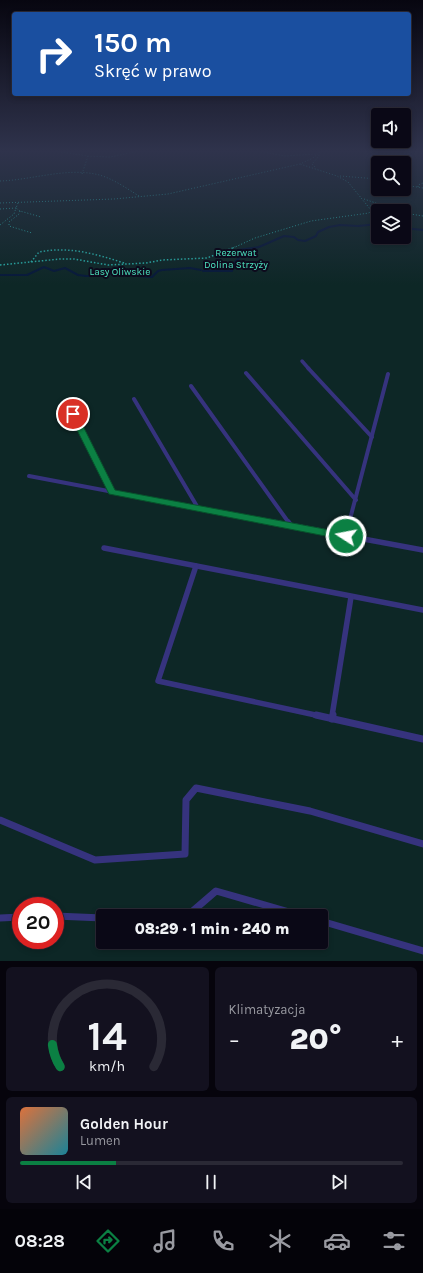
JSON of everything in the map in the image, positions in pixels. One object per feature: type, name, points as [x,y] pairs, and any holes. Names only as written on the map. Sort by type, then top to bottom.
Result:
[{"type":"lane","points":[[302,361],[372,437]]},
{"type":"lane","points":[[246,373],[356,500]]},
{"type":"lane","points":[[346,536],[388,374]]},
{"type":"lane","points":[[191,386],[291,526]]},
{"type":"lane","points":[[134,399],[198,508]]},
{"type":"lane","points":[[73,414],[112,492]]},
{"type":"lane","points":[[29,476],[423,550]]},
{"type":"lane","points":[[104,548],[351,598],[423,610]]},
{"type":"lane","points":[[196,566],[158,681],[423,739]]},
{"type":"lane","points":[[332,719],[351,598]]},
{"type":"lane","points":[[0,820],[95,860],[184,854],[186,800],[196,788],[310,811],[423,844]]},
{"type":"lane","points":[[195,909],[216,891],[278,909]]},
{"type":"lane","points":[[64,916],[96,918]]},
{"type":"lane","points":[[0,918],[12,917]]},
{"type":"lane","points":[[328,923],[423,950]]},
{"type":"path","points":[[0,204],[151,196]]},
{"type":"path","points":[[0,265],[60,259],[74,259],[108,264],[127,264],[162,260],[207,258],[227,251],[239,244],[255,238],[311,221],[324,218],[357,216],[369,213],[371,210],[362,198]]},
{"type":"path","points":[[362,198],[379,204]]},
{"type":"path","points":[[0,225],[14,214],[18,203]]},
{"type":"path","points":[[0,209],[16,208],[20,212],[41,217]]},
{"type":"path","points":[[20,212],[9,222],[8,226],[32,233]]},
{"type":"path","points":[[411,214],[423,216]]},
{"type":"path","points":[[31,262],[36,255],[44,251],[72,250],[83,251],[127,264]]},
{"type":"green space","points":[[0,196],[423,196],[423,961],[0,961]]},
{"type":"waterway","points":[[203,271],[232,271],[235,262],[241,256],[238,250],[259,247],[284,236],[294,237],[298,240],[305,241],[316,236],[318,232],[329,227],[340,225],[371,225]]},
{"type":"waterway","points":[[411,229],[423,230]]},
{"type":"waterway","points":[[0,275],[27,275],[44,267],[54,271],[65,268],[78,275],[86,276],[98,276],[124,271],[131,272],[138,276],[152,277],[158,271],[162,270],[190,268],[201,270]]},
{"type":"route","points":[[73,414],[112,492],[346,536]]},
{"type":"park label","name":"Rezerwat Dolina Strzyży","points":[[236,258]]},
{"type":"park label","name":"Lasy Oliwskie","points":[[120,271]]}]
